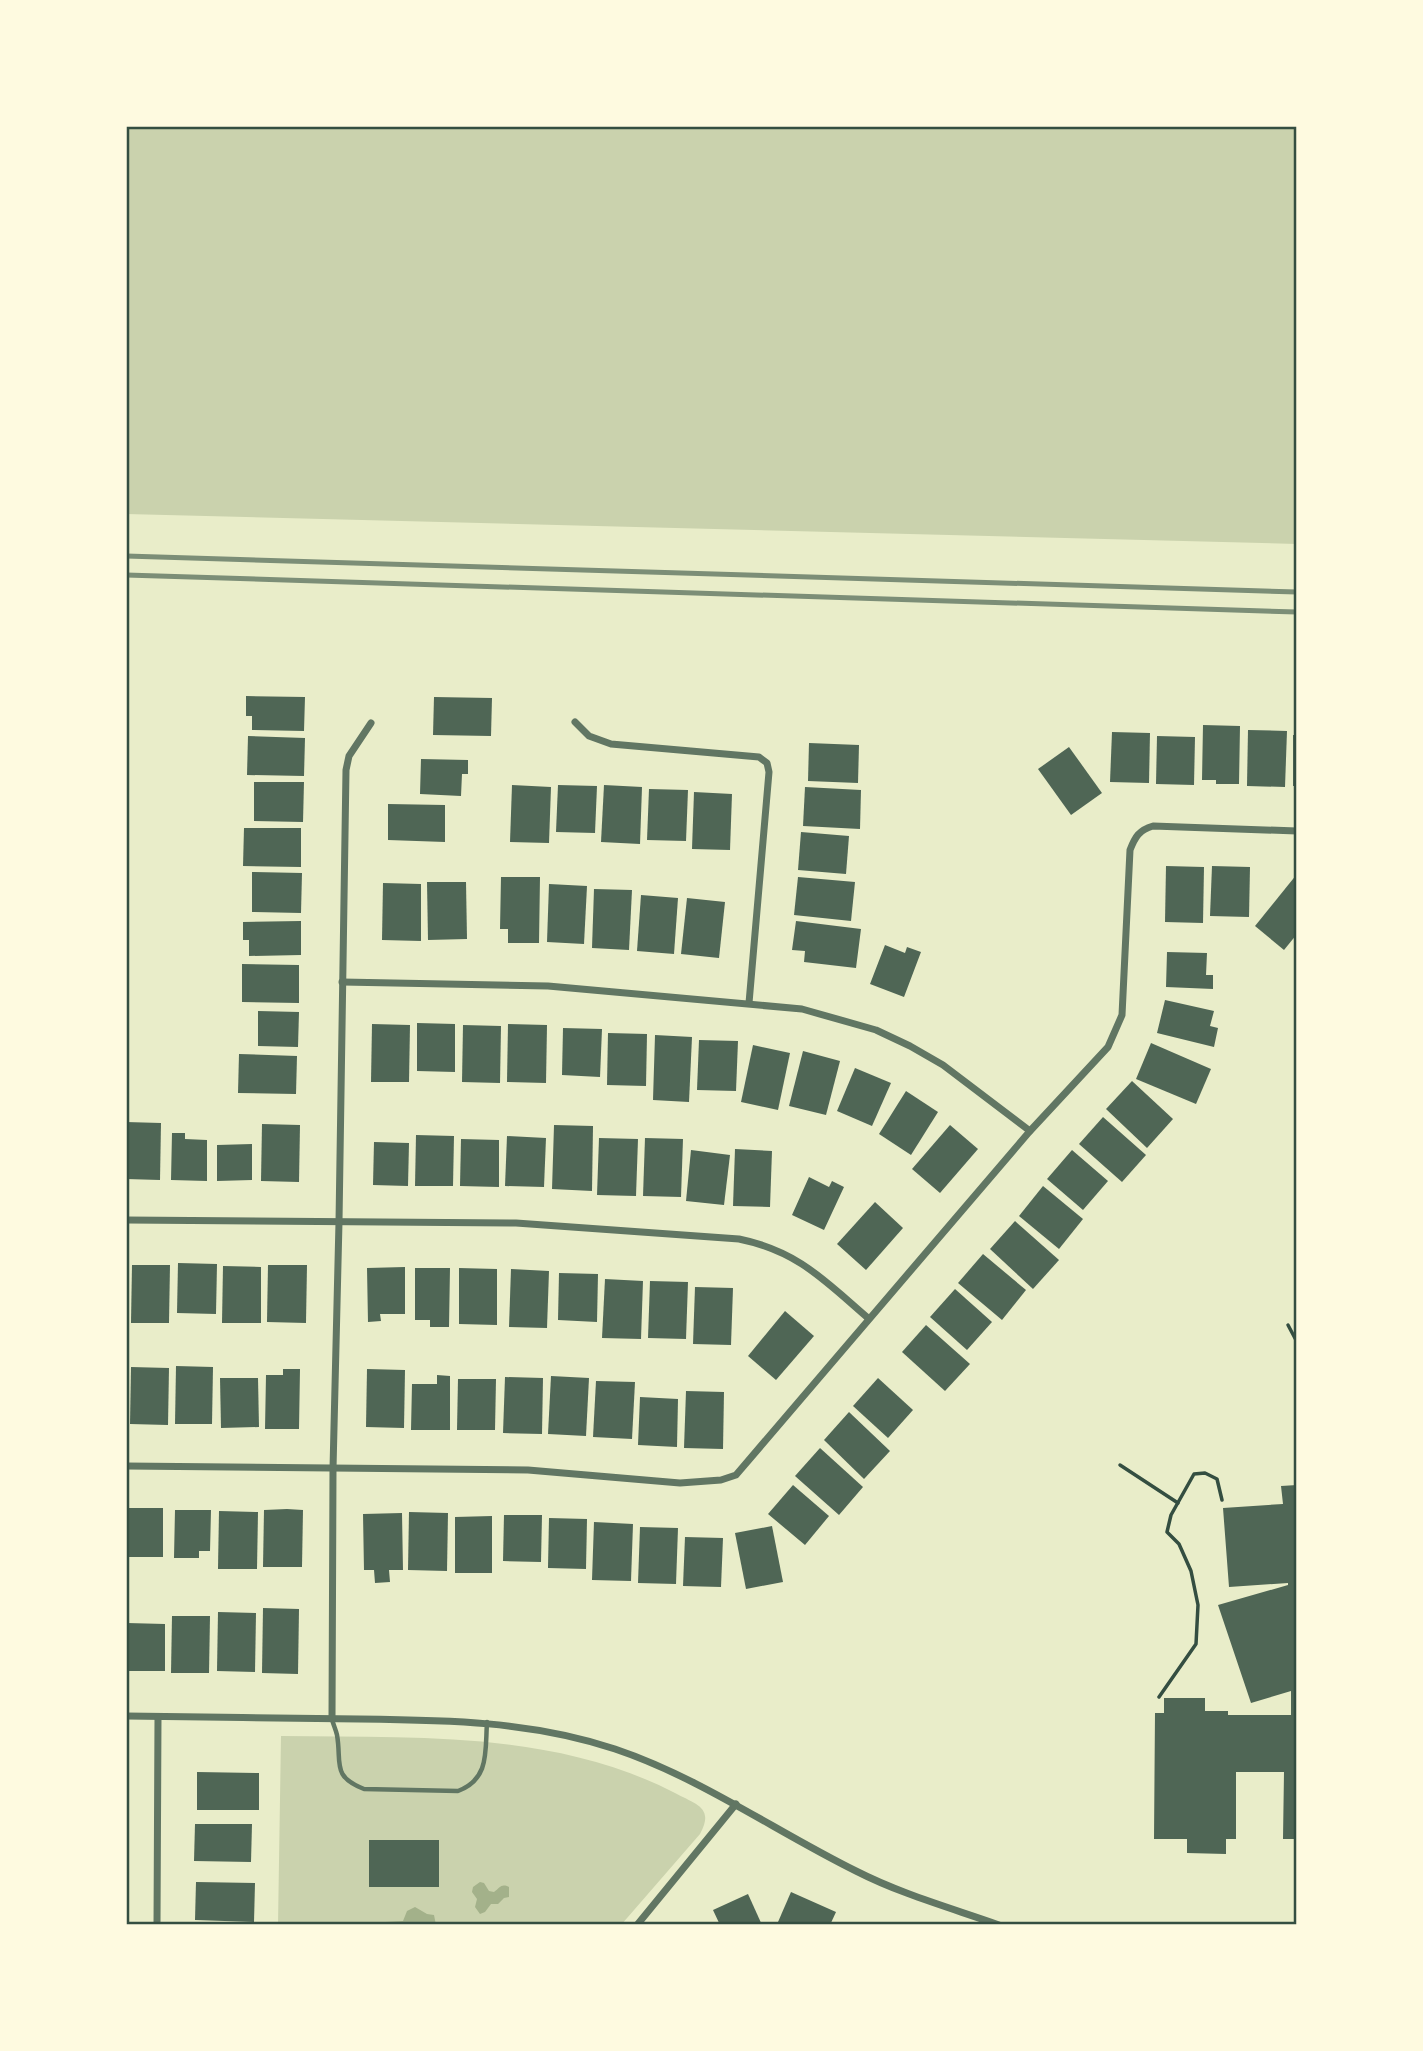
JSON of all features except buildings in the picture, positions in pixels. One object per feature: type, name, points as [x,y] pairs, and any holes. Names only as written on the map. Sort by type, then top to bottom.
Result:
[{"type":"street","points":[[575,722],[589,736],[611,744],[759,757],[767,764],[769,772],[749,1003]]},
{"type":"street","points":[[331,1718],[332,1469],[340,1222],[346,770],[349,756],[371,723]]},
{"type":"street","points":[[126,1466],[528,1470],[680,1483],[721,1480],[736,1475],[1030,1132],[1108,1046],[1122,1015],[1130,850],[1134,839],[1143,829],[1153,826],[1297,831]]},
{"type":"street","points":[[342,982],[536,985],[802,1009],[876,1030],[943,1065],[1030,1132]]},
{"type":"street","points":[[126,1220],[552,1224],[739,1239],[758,1243],[800,1261],[869,1318]]},
{"type":"street","points":[[126,1716],[487,1722],[549,1731],[615,1749],[671,1772],[736,1804],[858,1872],[999,1925]]},
{"type":"street","points":[[157,1925],[158,1717]]},
{"type":"street","points":[[637,1925],[736,1804]]},
{"type":"lane","points":[[331,1718],[337,1736],[337,1762],[342,1776],[353,1785],[364,1789],[458,1791],[471,1786],[479,1778],[484,1764],[487,1722]]},
{"type":"path","points":[[1289,1325],[1297,1342]]},
{"type":"path","points":[[1120,1465],[1178,1503]]},
{"type":"path","points":[[1159,1697],[1196,1644],[1198,1605],[1191,1571],[1179,1544],[1167,1532],[1171,1515],[1194,1474],[1205,1473],[1217,1479],[1222,1500]]},
{"type":"shaded area","points":[[126,126],[1297,126],[1297,544],[126,514]]},
{"type":"shaded area","points":[[281,1736],[432,1738],[532,1748],[581,1758],[628,1773],[689,1800],[704,1812],[704,1825],[700,1834],[621,1925],[278,1925]]},
{"type":"shaded area","points":[[480,1882],[494,1892],[502,1886],[509,1887],[509,1897],[498,1904],[491,1904],[480,1914],[475,1907],[477,1899],[472,1892],[473,1887]]},
{"type":"shaded area","points":[[415,1907],[434,1915],[436,1925],[368,1925],[403,1921],[407,1911]]},
{"type":"railway","points":[[126,556],[1297,592]]},
{"type":"railway","points":[[126,575],[1297,612]]}]
